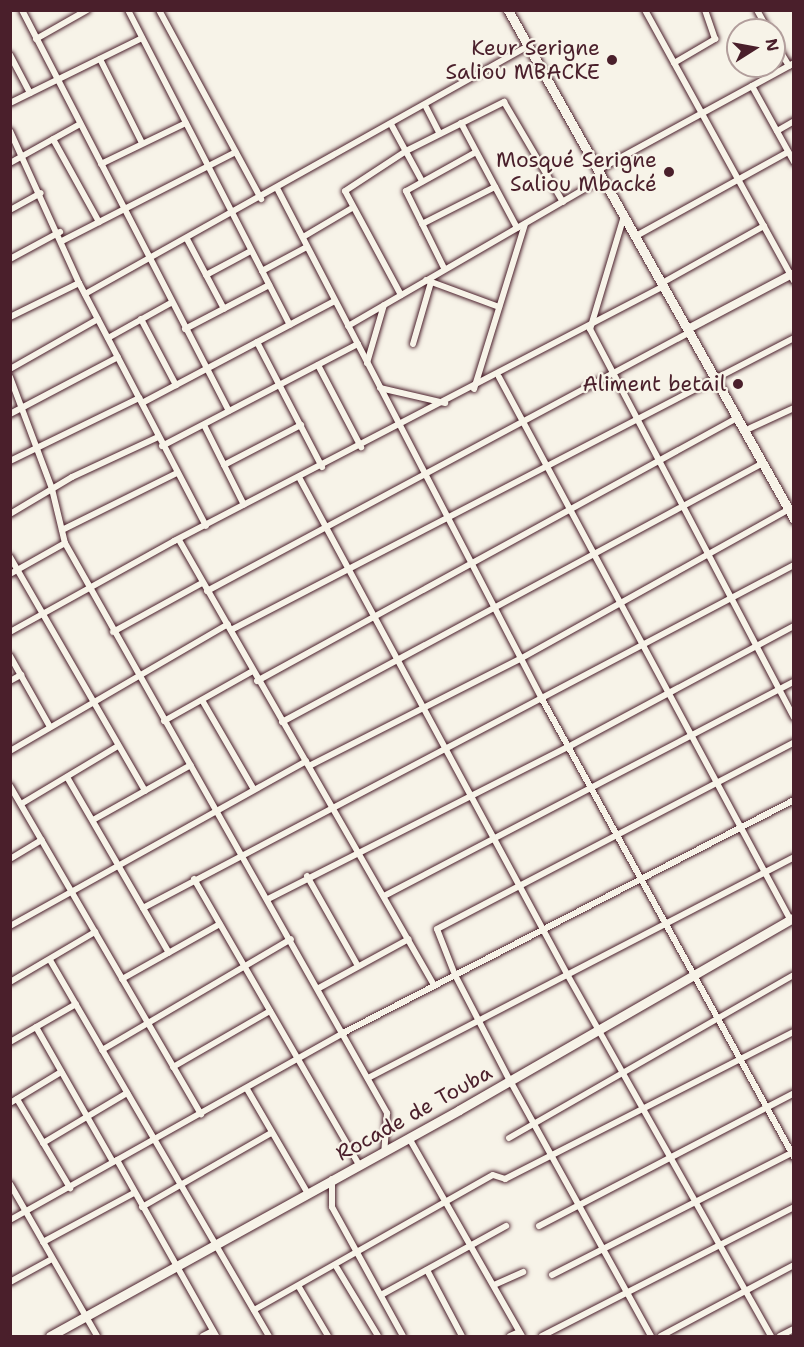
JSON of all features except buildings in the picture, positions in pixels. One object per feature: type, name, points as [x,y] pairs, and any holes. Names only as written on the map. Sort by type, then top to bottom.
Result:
[{"type":"main road","points":[[508,10],[794,519]]},
{"type":"main road","name":"Rocade de Touba","points":[[50,1336],[409,1138],[792,920]]},
{"type":"street","points":[[22,10],[171,303],[229,411]]},
{"type":"street","points":[[36,39],[75,14],[87,10]]},
{"type":"street","points":[[128,10],[290,325]]},
{"type":"street","points":[[159,10],[261,199]]},
{"type":"street","points":[[207,591],[613,377],[689,331],[792,276],[645,10]]},
{"type":"street","points":[[674,63],[715,39],[705,10]]},
{"type":"street","points":[[10,103],[142,38]]},
{"type":"street","points":[[85,294],[278,190],[426,107],[528,46]]},
{"type":"street","points":[[10,55],[30,93]]},
{"type":"street","points":[[100,59],[142,143]]},
{"type":"street","points":[[348,326],[428,281],[444,268],[563,202],[600,174],[791,64]]},
{"type":"street","points":[[752,86],[794,162]]},
{"type":"street","points":[[401,295],[352,208],[346,188],[406,151],[504,102],[563,202]]},
{"type":"street","points":[[426,107],[440,134]]},
{"type":"street","points":[[777,131],[794,121]]},
{"type":"street","points":[[100,164],[186,123]]},
{"type":"street","points":[[461,123],[517,228]]},
{"type":"street","points":[[10,163],[80,124]]},
{"type":"street","points":[[392,126],[422,181]]},
{"type":"street","points":[[10,131],[60,232],[79,283],[162,446],[206,526]]},
{"type":"street","points":[[53,139],[99,222]]},
{"type":"street","points":[[62,241],[236,152]]},
{"type":"street","points":[[444,268],[406,191],[476,152]]},
{"type":"street","points":[[636,236],[788,153]]},
{"type":"street","points":[[422,225],[495,187]]},
{"type":"street","points":[[278,190],[520,659],[641,880],[719,1016],[793,1154],[552,1275]]},
{"type":"street","points":[[10,210],[41,193]]},
{"type":"street","points":[[303,237],[352,208]]},
{"type":"street","points":[[624,216],[590,329],[657,464],[794,718]]},
{"type":"street","points":[[474,389],[525,224]]},
{"type":"street","points":[[10,632],[90,591],[244,505],[300,479],[590,329],[764,226]]},
{"type":"street","points":[[10,259],[60,232]]},
{"type":"street","points":[[187,239],[224,309]]},
{"type":"street","points":[[262,270],[308,247]]},
{"type":"street","points":[[206,274],[251,251]]},
{"type":"street","points":[[428,281],[499,307]]},
{"type":"street","points":[[413,344],[428,281]]},
{"type":"street","points":[[10,317],[79,283]]},
{"type":"street","points":[[185,329],[268,285]]},
{"type":"street","points":[[10,461],[177,385],[335,301]]},
{"type":"street","points":[[108,338],[171,303]]},
{"type":"street","points":[[367,363],[384,305]]},
{"type":"street","points":[[10,369],[98,319]]},
{"type":"street","points":[[141,319],[177,385]]},
{"type":"street","points":[[10,751],[138,676],[229,627],[346,570],[714,376],[794,338]]},
{"type":"street","points":[[257,342],[322,467]]},
{"type":"street","points":[[162,446],[358,344]]},
{"type":"street","points":[[10,414],[118,357]]},
{"type":"street","points":[[318,365],[361,447]]},
{"type":"street","points":[[10,377],[52,489],[65,543],[138,676],[319,988],[388,1116],[384,1152]]},
{"type":"street","points":[[499,377],[715,782],[792,920]]},
{"type":"street","points":[[380,388],[445,403]]},
{"type":"street","points":[[744,431],[794,408]]},
{"type":"street","points":[[257,681],[473,567],[737,418]]},
{"type":"street","points":[[204,425],[244,505]]},
{"type":"street","points":[[224,465],[301,425]]},
{"type":"street","points":[[10,514],[52,489],[158,437]]},
{"type":"street","points":[[282,722],[682,509],[763,463]]},
{"type":"street","points":[[62,530],[177,473]]},
{"type":"street","points":[[300,479],[346,570],[444,751],[694,1203],[771,1336]]},
{"type":"street","points":[[10,926],[215,808],[253,788],[422,710],[709,557],[788,510]]},
{"type":"street","points":[[179,540],[229,627],[251,672],[307,764],[434,985]]},
{"type":"street","points":[[10,574],[65,543]]},
{"type":"street","points":[[10,557],[145,791]]},
{"type":"street","points":[[143,908],[194,879],[332,810],[794,566]]},
{"type":"street","points":[[113,632],[202,583]]},
{"type":"street","points":[[268,899],[307,876],[568,747],[668,691],[794,626]]},
{"type":"street","points":[[10,656],[50,727]]},
{"type":"street","points":[[164,721],[251,672]]},
{"type":"street","points":[[10,681],[21,675]]},
{"type":"street","points":[[384,896],[794,682]]},
{"type":"street","points":[[202,700],[253,788]]},
{"type":"street","points":[[651,1336],[477,1020],[455,975],[437,929],[794,742]]},
{"type":"street","points":[[21,804],[118,746]]},
{"type":"street","points":[[93,820],[190,765]]},
{"type":"street","points":[[67,777],[169,953]]},
{"type":"street","points":[[10,786],[201,1114]]},
{"type":"street","points":[[10,1220],[247,1089],[343,1033],[794,800]]},
{"type":"street","points":[[10,859],[42,840]]},
{"type":"street","points":[[368,1078],[794,858]]},
{"type":"street","points":[[307,876],[358,966]]},
{"type":"street","points":[[194,879],[359,1164]]},
{"type":"street","points":[[122,979],[220,924]]},
{"type":"street","points":[[10,982],[95,932]]},
{"type":"street","points":[[102,1050],[291,939]]},
{"type":"street","points":[[319,988],[409,939]]},
{"type":"street","points":[[50,960],[153,1139],[217,1243],[269,1336]]},
{"type":"street","points":[[509,1138],[532,1121],[621,1070],[794,975]]},
{"type":"street","points":[[10,1042],[76,1004]]},
{"type":"street","points":[[173,1066],[270,1011]]},
{"type":"street","points":[[36,1027],[86,1116],[177,1265],[214,1334],[203,1336]]},
{"type":"street","points":[[254,1310],[337,1268],[493,1175],[505,1179],[794,1032]]},
{"type":"street","points":[[10,1103],[61,1072]]},
{"type":"street","points":[[247,1089],[308,1192]]},
{"type":"street","points":[[43,1143],[127,1093]]},
{"type":"street","points":[[539,1226],[794,1093]]},
{"type":"street","points":[[17,1099],[70,1188]]},
{"type":"street","points":[[142,1207],[272,1133]]},
{"type":"street","points":[[409,1138],[448,1201],[520,1334],[510,1336]]},
{"type":"street","points":[[332,1179],[332,1208],[403,1336]]},
{"type":"street","points":[[10,1184],[97,1336]]},
{"type":"street","points":[[43,1242],[134,1193]]},
{"type":"street","points":[[542,1336],[794,1207]]},
{"type":"street","points":[[381,1295],[506,1226]]},
{"type":"street","points":[[10,1282],[52,1258]]},
{"type":"street","points":[[661,1336],[794,1265]]},
{"type":"street","points":[[337,1268],[378,1336]]},
{"type":"street","points":[[427,1270],[462,1336]]},
{"type":"street","points":[[494,1285],[523,1272]]},
{"type":"street","points":[[299,1287],[328,1336]]},
{"type":"street","points":[[780,1336],[794,1329]]},
{"type":"place","name":"Keur Serigne Saliou MBACKE","points":[[612,60]]},
{"type":"place","name":"Mosqué Serigne Saliou Mbacké","points":[[669,172]]},
{"type":"place","name":"Aliment betail","points":[[738,384]]}]
